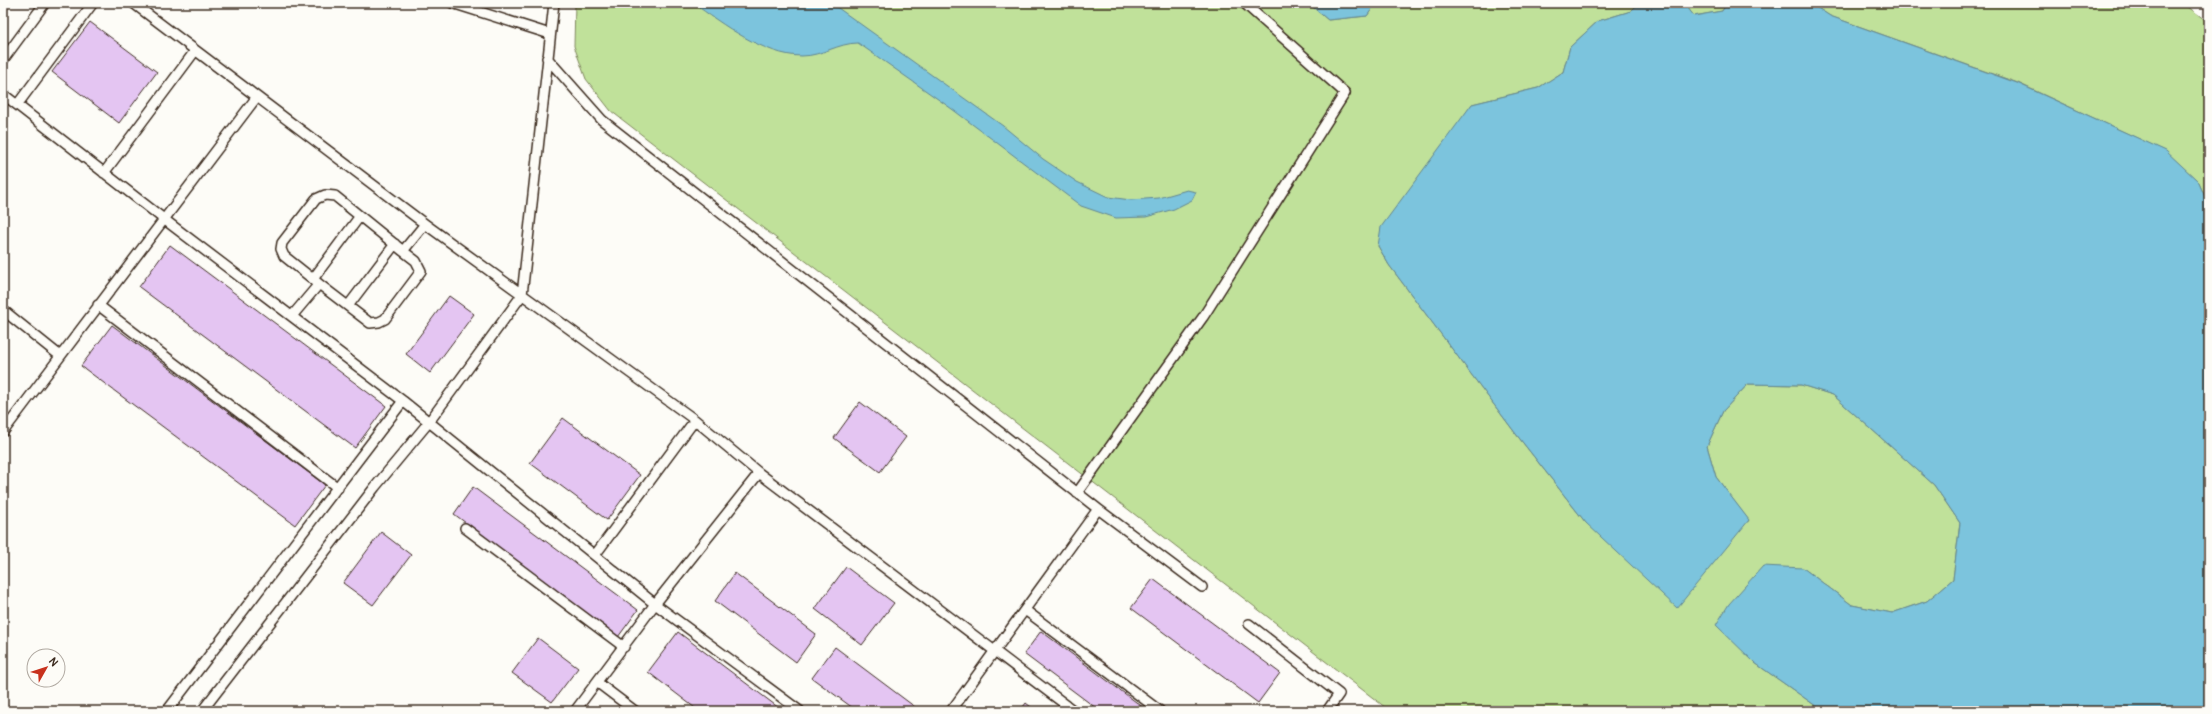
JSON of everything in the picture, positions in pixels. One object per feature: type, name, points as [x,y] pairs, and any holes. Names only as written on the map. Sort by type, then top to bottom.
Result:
[{"type":"lane","points":[[3,60],[45,3]]},
{"type":"lane","points":[[16,105],[93,3]]},
{"type":"lane","points":[[133,3],[256,98],[425,224],[695,420],[759,473],[1074,711]]},
{"type":"lane","points":[[452,3],[550,34]]},
{"type":"lane","points":[[202,711],[375,487],[429,422],[522,295],[554,3]]},
{"type":"lane","points":[[1077,493],[1203,317],[1345,93],[1244,3]]},
{"type":"lane","points":[[104,173],[195,51]]},
{"type":"lane","points":[[547,58],[602,120],[1077,493],[1202,587]]},
{"type":"lane","points":[[3,94],[165,220],[403,401],[655,604],[800,711]]},
{"type":"lane","points":[[3,432],[59,355],[165,220],[256,98]]},
{"type":"lane","points":[[325,195],[335,196],[395,244],[416,261],[421,271],[385,318],[379,322],[370,323],[284,256],[281,249],[282,243],[316,199],[325,195]]},
{"type":"lane","points":[[292,316],[360,216]]},
{"type":"lane","points":[[403,251],[425,224]]},
{"type":"lane","points":[[348,306],[395,244]]},
{"type":"lane","points":[[98,305],[338,488]]},
{"type":"lane","points":[[3,310],[59,355]]},
{"type":"lane","points":[[167,711],[403,401]]},
{"type":"lane","points":[[595,555],[695,420]]},
{"type":"lane","points":[[575,711],[655,604],[759,473]]},
{"type":"lane","points":[[951,711],[1098,509]]},
{"type":"lane","points":[[465,528],[624,647]]},
{"type":"lane","points":[[1025,610],[1160,711]]},
{"type":"lane","points":[[1248,624],[1340,694],[1327,711]]},
{"type":"lane","points":[[598,682],[635,711]]},
{"type":"green space","points":[[575,3],[1308,3],[1328,20],[1367,16],[1376,3],[1639,3],[1631,11],[1598,21],[1570,47],[1563,72],[1538,88],[1472,104],[1378,246],[1389,265],[1516,434],[1586,523],[1749,521],[1716,477],[1707,446],[1723,411],[1748,384],[1801,385],[1833,395],[1934,485],[1960,523],[1953,579],[1927,601],[1892,613],[1852,605],[1803,568],[1755,663],[1823,711],[1390,711],[611,111],[586,79],[574,46]]},
{"type":"green space","points":[[1684,3],[1727,3],[1722,11],[1694,16]]},
{"type":"green space","points":[[1810,3],[2183,3],[2209,23],[2209,206],[2198,181],[2165,151],[2018,83],[1830,16]]},
{"type":"water","points":[[693,3],[831,3],[1003,126],[1043,159],[1077,182],[1108,197],[1131,200],[1159,198],[1187,190],[1196,192],[1192,200],[1174,209],[1146,217],[1116,218],[1081,206],[952,109],[858,43],[844,45],[816,54],[802,56],[788,55],[773,51],[744,37]]},
{"type":"water","points":[[1308,3],[1376,3],[1367,16],[1328,20]]},
{"type":"water","points":[[1639,3],[1684,3],[1694,16],[1722,11],[1727,3],[1810,3],[1830,16],[2017,83],[2166,151],[2198,181],[2209,206],[2209,711],[1823,711],[1755,663],[1716,625],[1729,604],[1763,566],[1803,568],[1852,605],[1892,613],[1927,601],[1953,579],[1960,523],[1934,485],[1833,395],[1801,385],[1748,384],[1723,411],[1707,446],[1716,477],[1749,520],[1677,608],[1586,523],[1516,434],[1389,265],[1378,246],[1381,227],[1472,104],[1538,88],[1563,72],[1570,47],[1598,21],[1631,11]]},
{"type":"building","points":[[90,22],[157,72],[119,123],[52,72]]},
{"type":"building","points":[[170,245],[386,406],[355,448],[139,287]]},
{"type":"building","points":[[449,296],[474,314],[430,373],[406,354]]},
{"type":"building","points":[[112,325],[325,485],[295,525],[81,366]]},
{"type":"building","points":[[860,402],[906,437],[880,472],[834,438]]},
{"type":"building","points":[[563,418],[640,475],[607,520],[530,463]]},
{"type":"building","points":[[473,487],[638,610],[618,637],[454,514]]},
{"type":"building","points":[[381,532],[411,555],[373,605],[343,583]]},
{"type":"building","points":[[846,567],[894,603],[862,645],[815,609]]},
{"type":"building","points":[[735,573],[816,634],[796,662],[715,601]]},
{"type":"building","points":[[1153,579],[1280,673],[1258,703],[1131,608]]},
{"type":"building","points":[[1041,631],[1148,711],[1100,711],[1024,654]]},
{"type":"building","points":[[678,632],[783,711],[699,711],[648,672]]},
{"type":"building","points":[[538,638],[578,668],[552,702],[512,673]]},
{"type":"building","points":[[835,647],[915,707],[912,711],[857,711],[812,678]]},
{"type":"building","points":[[1026,703],[1036,711],[1020,711]]}]
